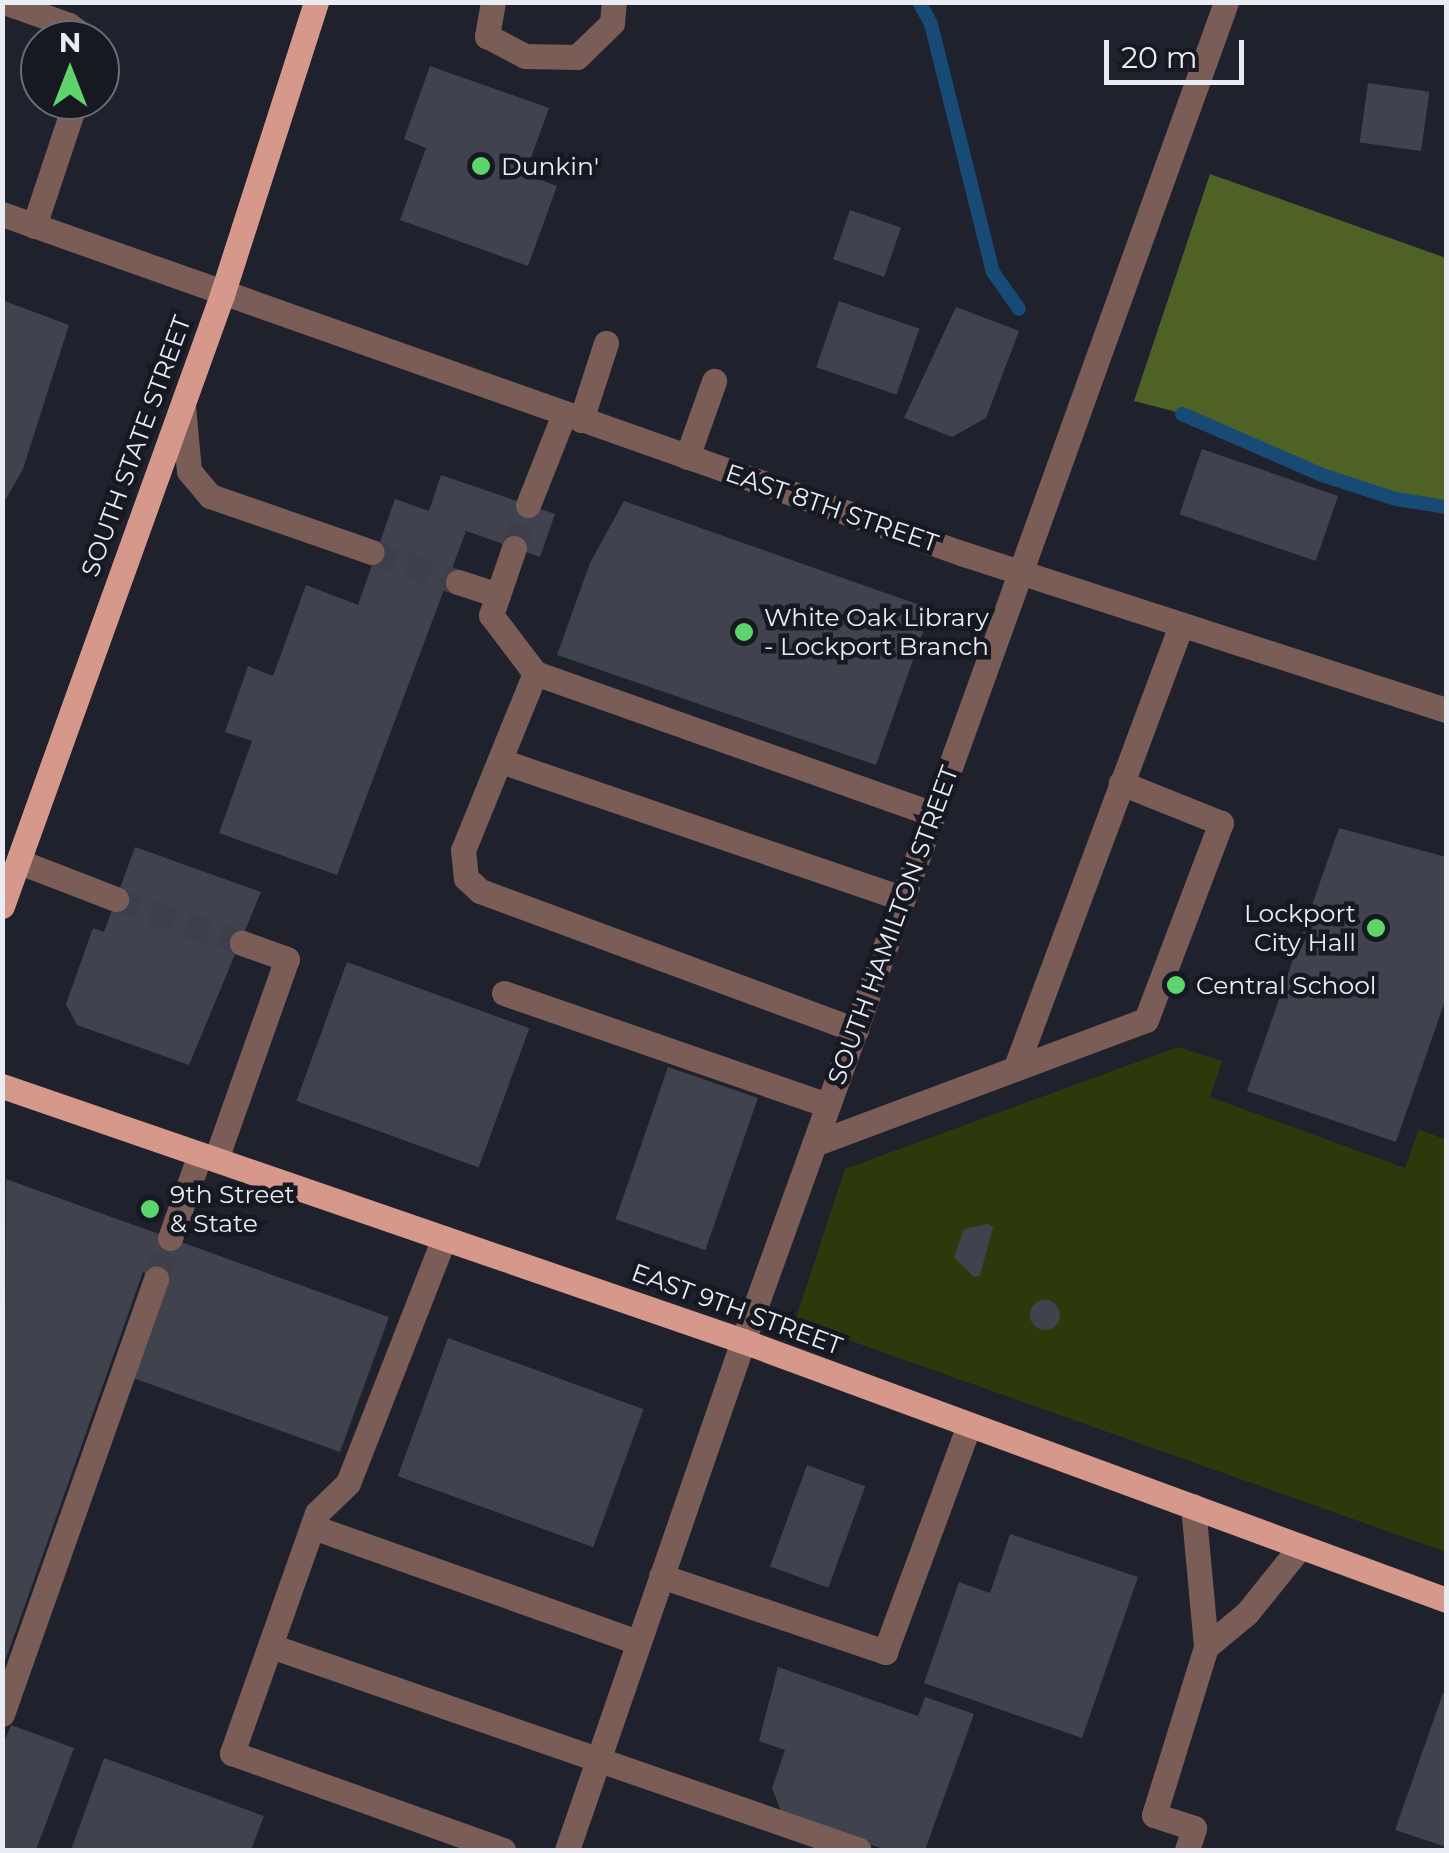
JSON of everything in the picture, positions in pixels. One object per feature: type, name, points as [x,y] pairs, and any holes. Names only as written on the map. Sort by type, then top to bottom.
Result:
[{"type":"main road","name":"SOUTH STATE STREET","points":[[2,906],[222,295],[316,2]]},
{"type":"main road","name":"EAST 9TH STREET","points":[[2,1086],[743,1341],[1446,1600]]},
{"type":"street","points":[[4,2],[55,20]]},
{"type":"street","points":[[494,2],[486,36],[525,56],[577,57],[612,23],[614,2]]},
{"type":"street","name":"SOUTH HAMILTON STREET","points":[[567,1850],[743,1341],[1226,2]]},
{"type":"street","points":[[34,226],[69,120]]},
{"type":"street","name":"EAST 8TH STREET","points":[[2,214],[222,295],[1020,573],[1446,710]]},
{"type":"street","points":[[528,505],[606,342]]},
{"type":"street","points":[[687,457],[714,381]]},
{"type":"street","points":[[182,405],[189,471],[210,496],[372,552]]},
{"type":"street","points":[[514,548],[491,614],[535,672],[933,814]]},
{"type":"street","points":[[458,582],[498,595]]},
{"type":"street","points":[[1017,1064],[1180,625]]},
{"type":"street","points":[[535,672],[463,850],[466,878],[480,891],[856,1030]]},
{"type":"street","points":[[500,762],[902,899]]},
{"type":"street","points":[[814,1144],[1017,1064],[1146,1020],[1221,823],[1121,783]]},
{"type":"street","points":[[20,862],[116,899]]},
{"type":"street","points":[[170,1238],[208,1157],[287,959],[242,943]]},
{"type":"street","points":[[504,993],[828,1105]]},
{"type":"street","points":[[444,1238],[348,1483],[312,1526],[232,1753],[502,1850]]},
{"type":"street","points":[[2,1714],[156,1278]]},
{"type":"street","points":[[661,1576],[884,1652],[969,1424]]},
{"type":"street","points":[[1187,1850],[1194,1828],[1154,1815],[1206,1647],[1193,1506]]},
{"type":"street","points":[[312,1526],[638,1642]]},
{"type":"street","points":[[1206,1647],[1247,1613],[1300,1548]]},
{"type":"street","points":[[271,1646],[596,1763],[859,1850]]},
{"type":"green space","points":[[1210,174],[1446,258],[1446,507],[1396,499],[1322,475],[1211,421],[1134,401]]},
{"type":"green space","points":[[1178,1047],[1222,1061],[1210,1097],[1405,1168],[1419,1129],[1446,1140],[1446,1552],[795,1321],[845,1169]]},
{"type":"building","points":[[430,66],[549,108],[525,174],[557,186],[528,266],[400,220],[426,148],[404,139]]},
{"type":"building","points":[[1368,83],[1429,92],[1421,151],[1360,142]]},
{"type":"building","points":[[850,210],[901,228],[884,277],[833,259]]},
{"type":"building","points":[[2,300],[69,325],[23,469],[3,504]]},
{"type":"building","points":[[839,301],[919,329],[897,395],[816,367]]},
{"type":"building","points":[[956,307],[1019,331],[986,418],[952,437],[904,418]]},
{"type":"building","points":[[1202,449],[1338,496],[1316,561],[1180,514]]},
{"type":"building","points":[[441,475],[555,514],[540,557],[466,531],[337,875],[219,833],[252,741],[225,732],[248,666],[273,676],[306,585],[358,605],[395,499],[429,511]]},
{"type":"building","name":"White Oak Library - Lockport Branch","points":[[624,501],[931,609],[876,765],[557,655],[590,563]]},
{"type":"building","name":"Lockport City Hall","points":[[1339,828],[1446,857],[1446,998],[1396,1142],[1247,1091]]},
{"type":"building","points":[[135,847],[261,892],[189,1065],[77,1025],[66,1004],[93,928],[104,932]]},
{"type":"building","points":[[347,962],[529,1028],[479,1167],[296,1101]]},
{"type":"building","points":[[668,1067],[758,1098],[705,1250],[616,1219]]},
{"type":"building","points":[[6,1179],[389,1317],[340,1452],[133,1378],[166,1281],[143,1272],[3,1667]]},
{"type":"building","points":[[988,1224],[993,1227],[980,1275],[974,1277],[954,1257],[964,1229]]},
{"type":"building","points":[[1045,1300],[1059,1309],[1060,1315],[1051,1329],[1045,1330],[1031,1321],[1030,1315],[1039,1301]]},
{"type":"building","points":[[448,1338],[643,1409],[593,1547],[398,1476]]},
{"type":"building","points":[[807,1465],[865,1486],[828,1588],[770,1566]]},
{"type":"building","points":[[1010,1534],[1138,1577],[1082,1738],[924,1683],[959,1582],[990,1593]]},
{"type":"building","points":[[778,1667],[918,1716],[925,1697],[974,1714],[925,1850],[886,1850],[782,1814],[772,1788],[785,1750],[759,1741]]},
{"type":"building","points":[[1443,1693],[1446,1694],[1446,1847],[1395,1830]]},
{"type":"building","points":[[11,1725],[74,1748],[36,1850],[2,1850],[2,1747]]},
{"type":"building","points":[[104,1758],[264,1816],[251,1850],[71,1850]]},
{"type":"waterway","points":[[919,2],[931,24],[993,272],[1019,309]]},
{"type":"waterway","points":[[1182,414],[1322,475],[1396,499],[1446,507]]},
{"type":"tunnel","points":[[514,548],[528,505]]},
{"type":"tunnel","points":[[372,552],[458,582]]},
{"type":"tunnel","points":[[116,899],[242,943]]},
{"type":"tunnel","points":[[156,1278],[170,1238]]},
{"type":"place","name":"Dunkin'","points":[[481,166]]},
{"type":"place","name":"White Oak Library - Lockport Branch","points":[[744,632]]},
{"type":"place","name":"Lockport City Hall","points":[[1376,928]]},
{"type":"place","name":"Central School","points":[[1176,985]]},
{"type":"place","name":"9th Street & State","points":[[150,1209]]}]
